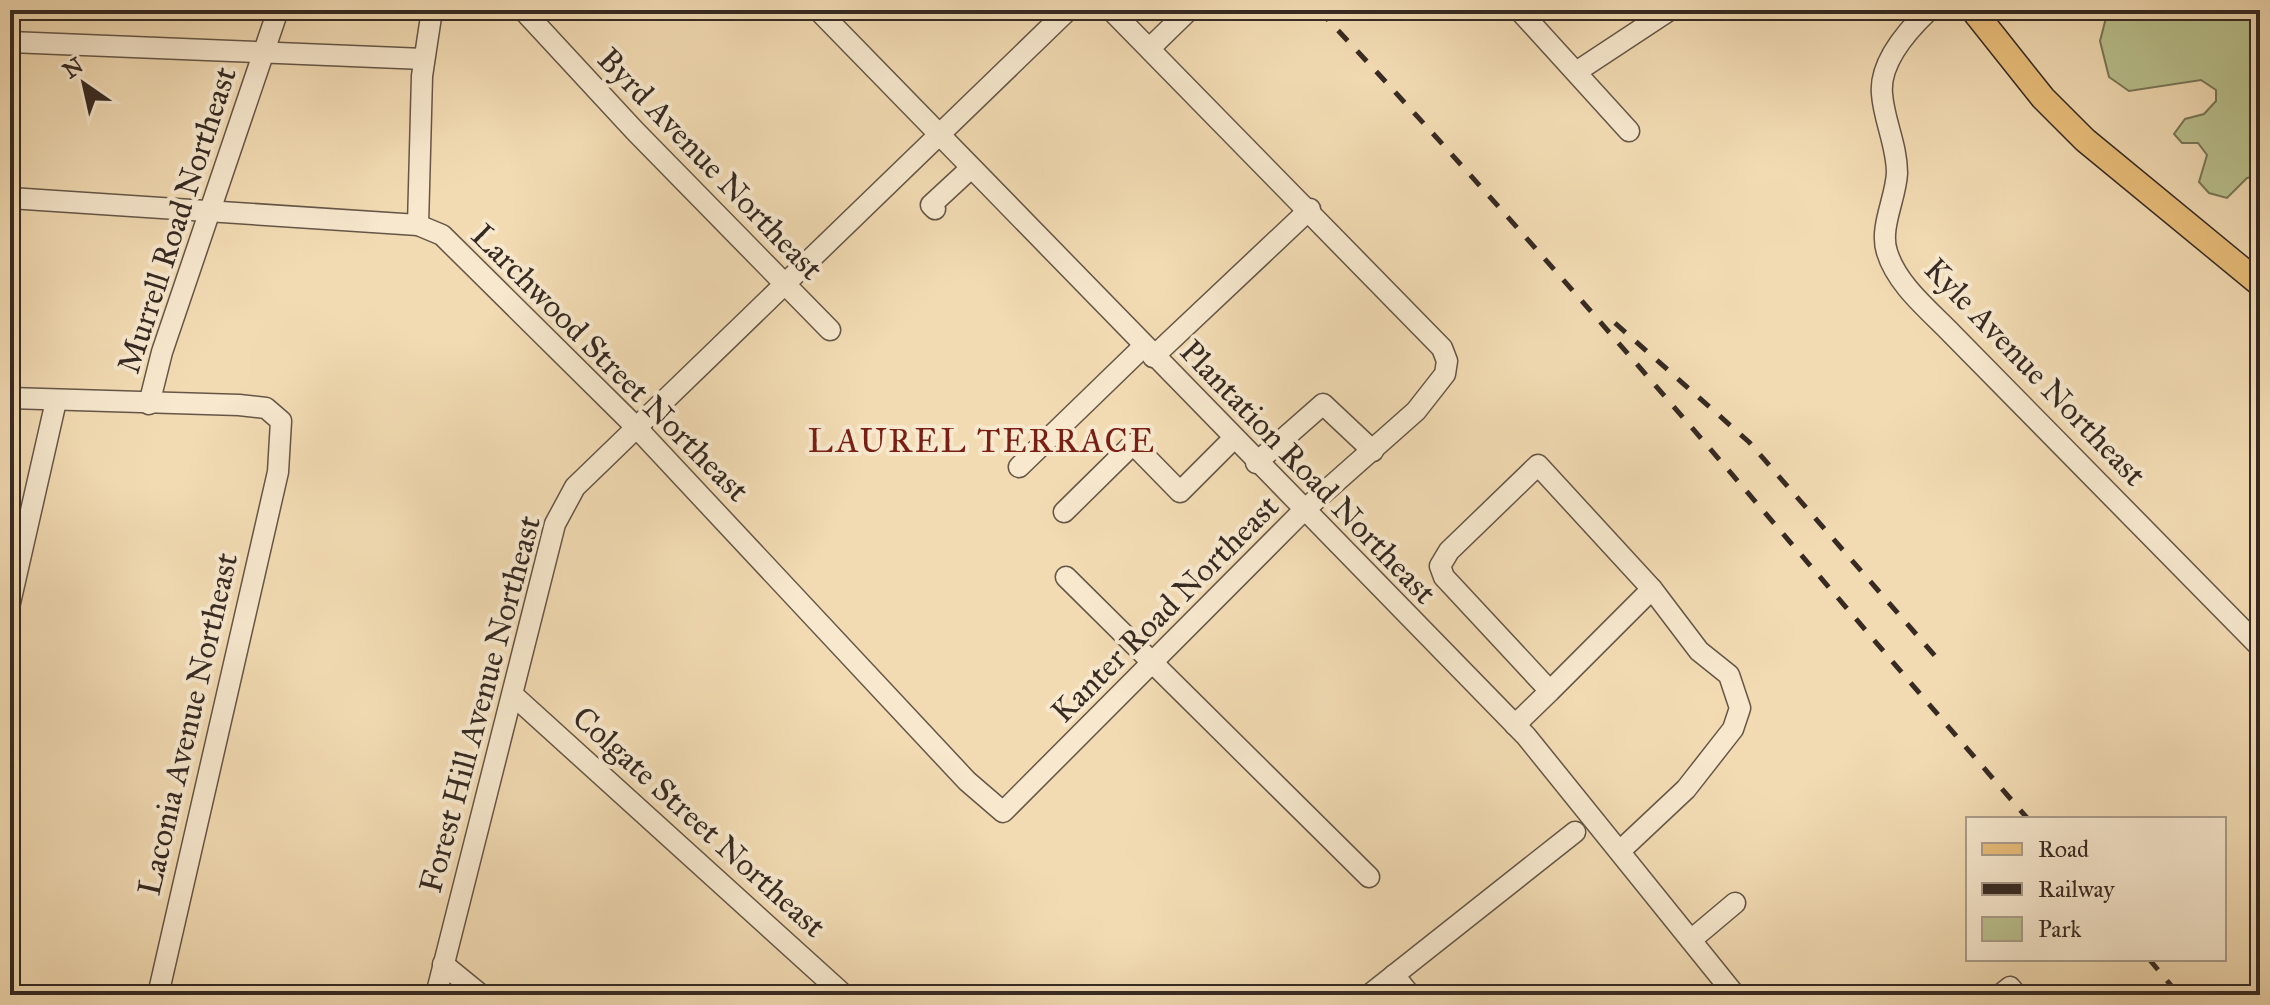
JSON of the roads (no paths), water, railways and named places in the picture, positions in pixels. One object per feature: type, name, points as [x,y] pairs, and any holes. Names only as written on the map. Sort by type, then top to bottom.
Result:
[{"type":"main road","points":[[1973,10],[2043,98],[2085,140],[2260,284]]},
{"type":"street","name":"Murrell Road Northeast","points":[[149,404],[162,352],[278,10]]},
{"type":"street","points":[[418,225],[424,59],[432,10]]},
{"type":"street","name":"Byrd Avenue Northeast","points":[[523,10],[830,330]]},
{"type":"street","name":"Plantation Road Northeast","points":[[818,10],[1256,463],[1515,725],[1735,995]]},
{"type":"street","name":"Forest Hill Avenue Northeast","points":[[436,995],[561,508],[575,487],[636,427],[1068,10]]},
{"type":"street","points":[[1019,467],[1310,209],[1111,10]]},
{"type":"street","points":[[1150,48],[1189,10]]},
{"type":"street","points":[[1519,10],[1629,131]]},
{"type":"street","points":[[1576,72],[1670,10]]},
{"type":"street","name":"Kyle Avenue Northeast","points":[[1929,10],[1900,43],[1883,79],[1882,94],[1897,171],[1885,233],[1886,250],[1892,263],[1905,284],[1952,334],[2260,647]]},
{"type":"street","points":[[10,42],[424,59]]},
{"type":"street","points":[[935,209],[931,205],[971,168]]},
{"type":"street","name":"Larchwood Street Northeast","points":[[10,198],[418,225],[442,235],[636,427],[967,781],[1003,812]]},
{"type":"street","name":"Kanter Road Northeast","points":[[1003,812],[1154,664],[1303,511],[1373,451],[1442,380],[1447,361],[1442,348],[1310,209]]},
{"type":"street","points":[[10,398],[149,404]]},
{"type":"street","points":[[10,603],[56,401]]},
{"type":"street","name":"Laconia Avenue Northeast","points":[[149,404],[239,405],[274,412],[282,431],[279,466],[158,995]]},
{"type":"street","points":[[1256,463],[1323,404],[1373,451]]},
{"type":"street","points":[[1064,512],[1133,444],[1180,492],[1233,439]]},
{"type":"street","points":[[1550,691],[1444,577],[1440,566],[1449,551],[1538,465],[1652,589],[1699,651],[1729,675],[1740,708],[1733,729],[1686,789],[1620,851]]},
{"type":"street","points":[[1066,577],[1369,877]]},
{"type":"street","points":[[1515,725],[1652,589]]},
{"type":"street","name":"Colgate Street Northeast","points":[[513,695],[844,995]]},
{"type":"street","points":[[1369,995],[1575,832]]},
{"type":"street","points":[[1691,940],[1735,903]]},
{"type":"street","points":[[443,964],[481,995]]},
{"type":"street","points":[[1394,975],[1410,995]]},
{"type":"street","points":[[2000,995],[2010,987],[2017,995]]},
{"type":"railway","points":[[1319,10],[1589,309],[2026,817]]},
{"type":"railway","points":[[1615,323],[1749,442],[1936,657]]},
{"type":"railway","points":[[2151,961],[2179,995]]},
{"type":"district","name":"LAUREL TERRACE","points":[[982,440]]}]
